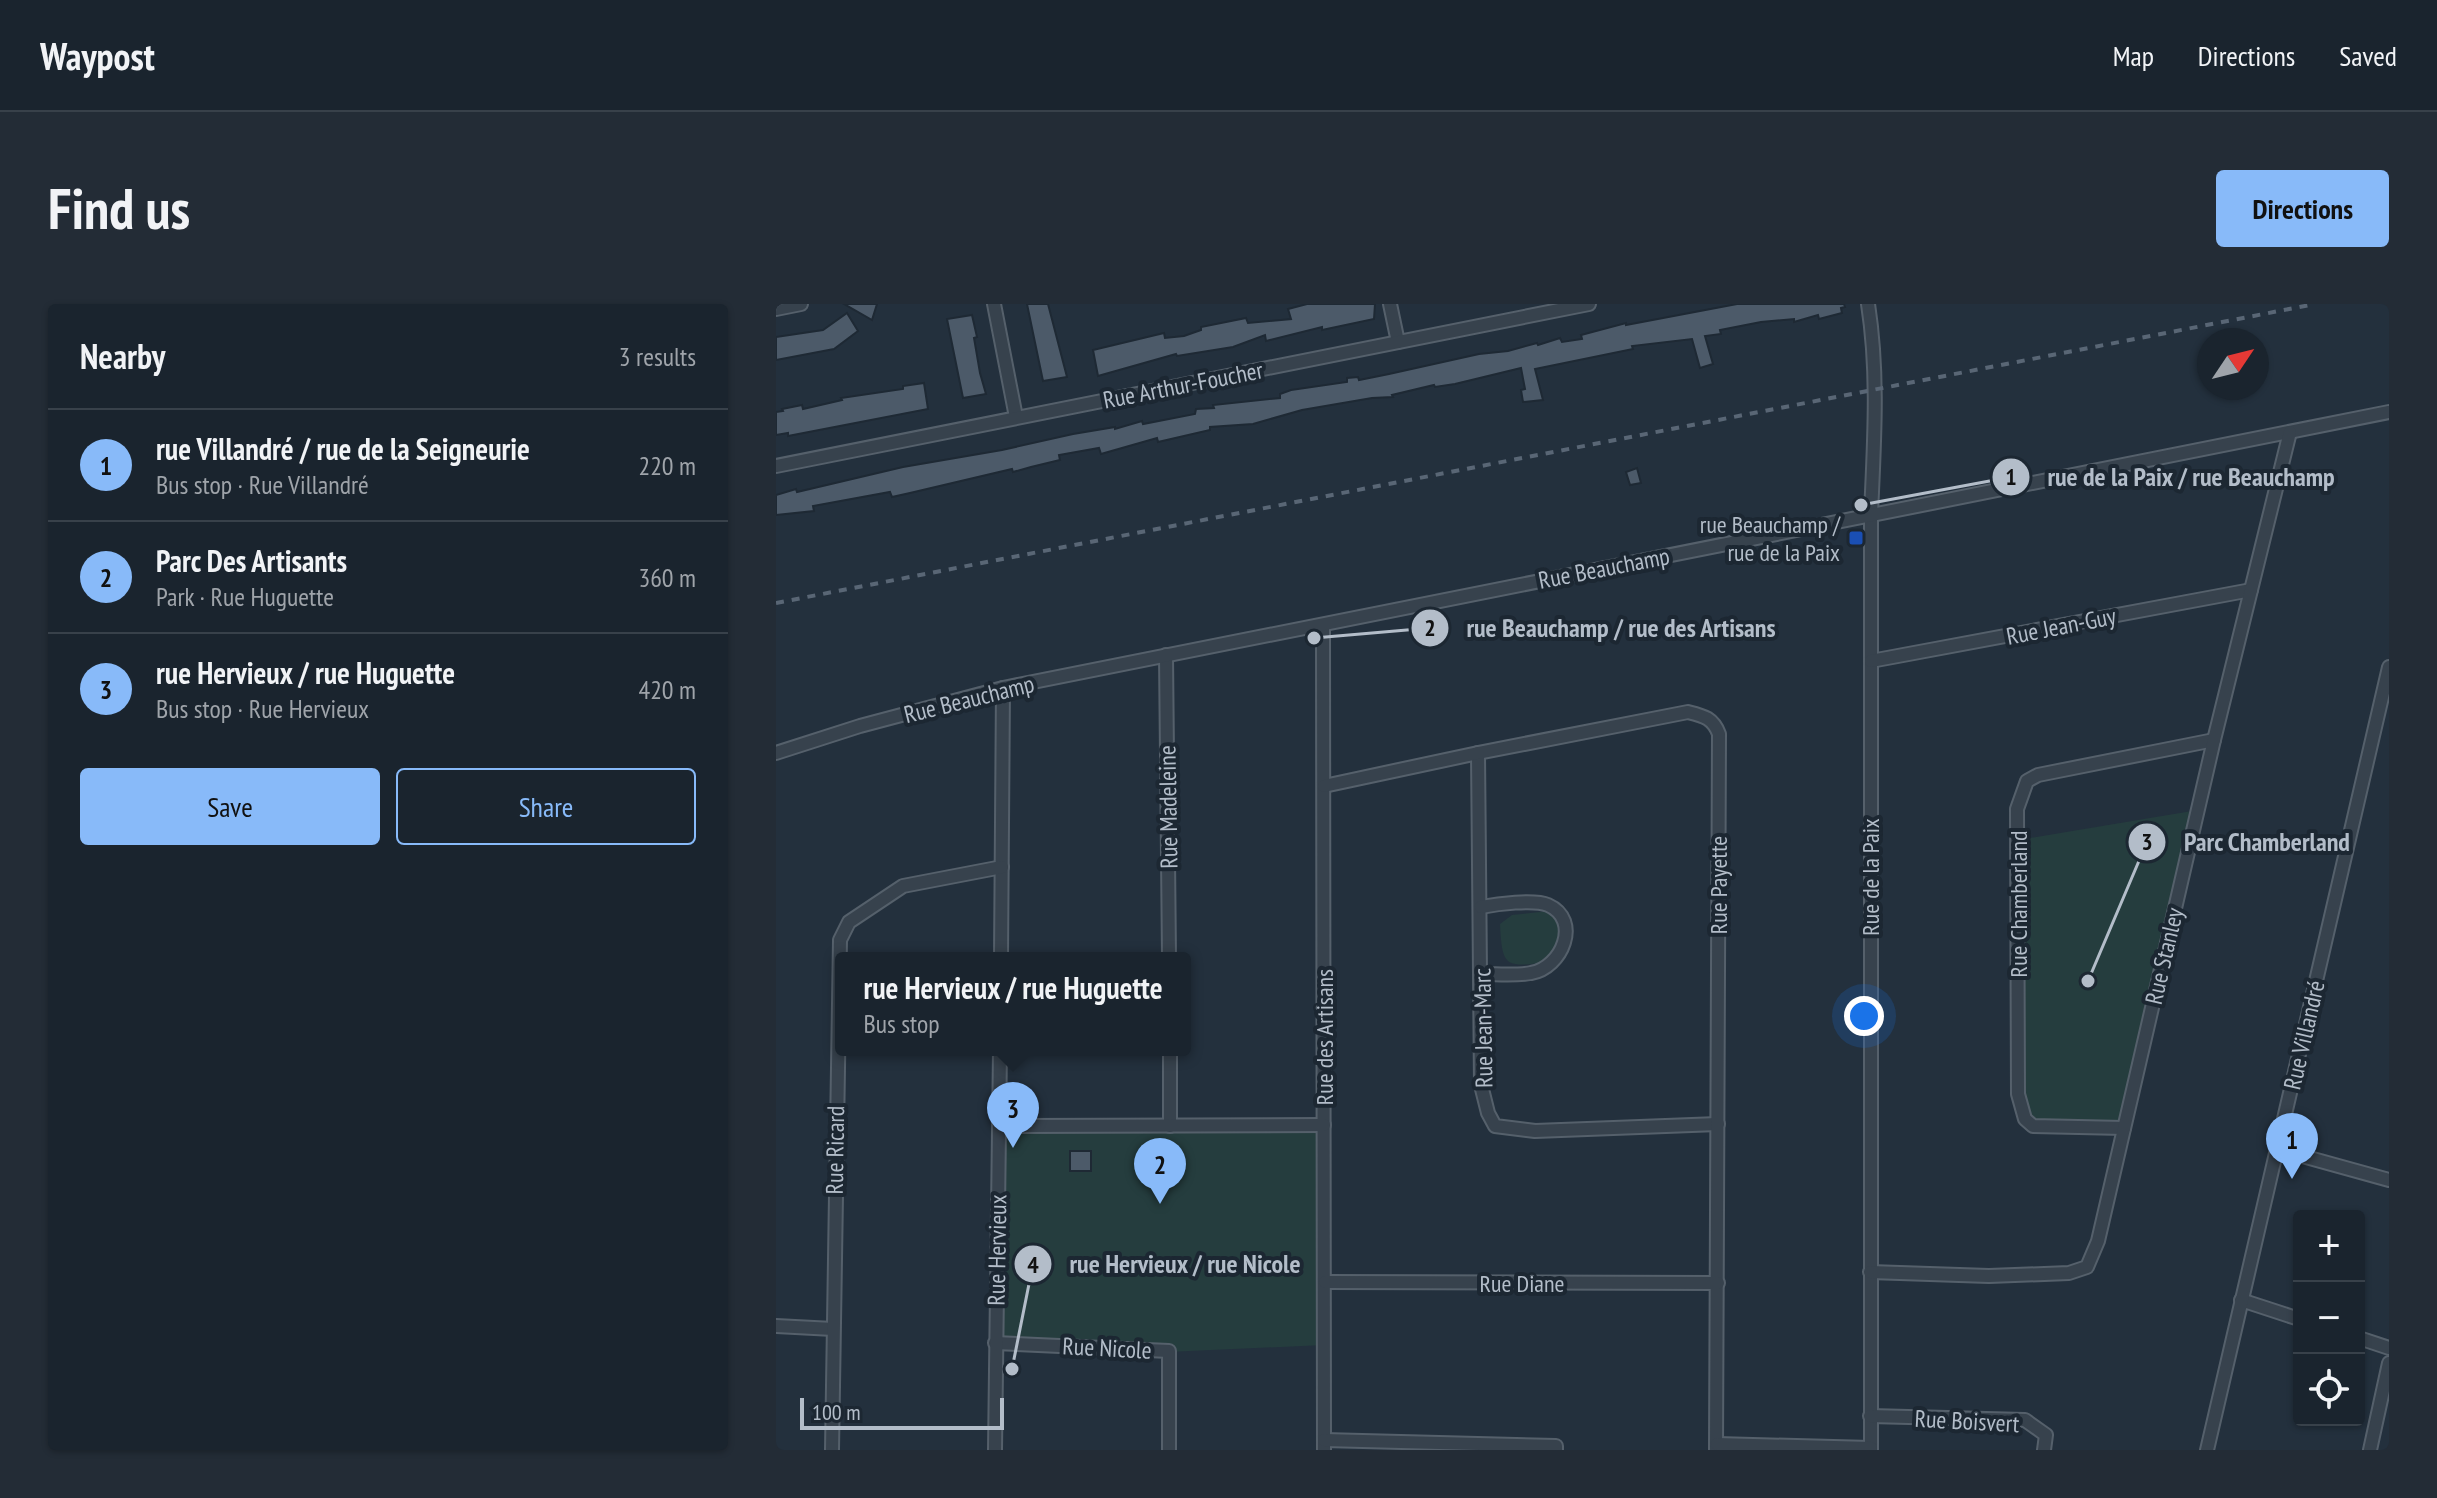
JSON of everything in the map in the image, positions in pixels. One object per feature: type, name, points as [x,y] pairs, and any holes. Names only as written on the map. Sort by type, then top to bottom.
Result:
[{"type":"street","points":[[776,309],[801,304]]},
{"type":"street","points":[[994,304],[1016,417]]},
{"type":"street","points":[[1390,304],[1398,342]]},
{"type":"street","name":"Rue Arthur-Foucher","points":[[776,466],[1398,342],[1550,308],[1589,304]]},
{"type":"street","name":"Rue de la Paix","points":[[1868,304],[1875,362],[1871,514],[1871,1449]]},
{"type":"street","name":"Rue Beauchamp","points":[[776,753],[860,726],[1003,688],[2389,412]]},
{"type":"street","name":"Rue Stanley","points":[[1870,1272],[1989,1276],[2069,1273],[2087,1267],[2098,1241],[2214,740],[2290,432]]},
{"type":"street","name":"Rue Jean-Guy","points":[[1871,661],[2251,590]]},
{"type":"street","name":"Rue des Artisans","points":[[1323,625],[1324,1445]]},
{"type":"street","name":"Rue Madeleine","points":[[1166,655],[1169,952]]},
{"type":"street","name":"Rue Villandré","points":[[2207,1450],[2389,667]]},
{"type":"street","points":[[1001,952],[1003,688]]},
{"type":"street","name":"Rue Payette","points":[[1324,786],[1688,712],[1715,722],[1719,734],[1716,1447]]},
{"type":"street","name":"Rue Chamberland","points":[[2124,1128],[2033,1126],[2025,1119],[2018,1094],[2017,809],[2027,781],[2038,775],[2214,740]]},
{"type":"street","name":"Rue Jean-Marc","points":[[1478,753],[1481,1085],[1488,1113],[1495,1126],[1535,1131],[1718,1124]]},
{"type":"street","name":"Rue Ricard","points":[[840,952],[840,940],[849,922],[903,886],[1002,867]]},
{"type":"street","points":[[1481,907],[1538,902],[1552,906],[1564,921],[1566,937],[1561,954],[1549,966],[1532,973],[1481,974]]},
{"type":"street","name":"Rue Ricard","points":[[832,1450],[838,1056]]},
{"type":"street","name":"Rue Hervieux","points":[[995,1450],[1000,1056]]},
{"type":"street","points":[[1170,1056],[1170,1126]]},
{"type":"street","points":[[999,1126],[1324,1125]]},
{"type":"street","points":[[2277,1149],[2389,1180]]},
{"type":"street","name":"Rue Diane","points":[[1325,1282],[1718,1283]]},
{"type":"street","points":[[2241,1300],[2293,1317]]},
{"type":"street","points":[[776,1326],[833,1329]]},
{"type":"street","points":[[2365,1340],[2389,1348]]},
{"type":"street","name":"Rue Nicole","points":[[995,1343],[1169,1351],[1169,1450]]},
{"type":"street","points":[[2370,1450],[2389,1363]]},
{"type":"street","name":"Rue Boisvert","points":[[1870,1416],[2025,1420],[2046,1435],[2044,1450]]},
{"type":"street","points":[[1324,1445],[1556,1446],[1556,1450]]},
{"type":"street","points":[[1716,1447],[1871,1449]]},
{"type":"green space","points":[[2198,810],[2124,1128],[2034,1126],[2018,1092],[2018,840]]},
{"type":"green space","points":[[1548,911],[1560,930],[1557,948],[1549,962],[1509,962],[1502,950],[1500,924],[1512,915]]},
{"type":"green space","points":[[1324,1125],[1324,1345],[1167,1352],[995,1343],[998,1126]]},
{"type":"building","points":[[844,304],[877,304],[872,320]]},
{"type":"building","points":[[1027,304],[1048,304],[1067,377],[1043,381]]},
{"type":"building","points":[[1307,304],[1375,304],[1374,319],[1322,330],[1322,327],[1266,341],[1265,335],[1233,347],[1176,354],[1098,376],[1093,350],[1164,333],[1165,338],[1184,336],[1201,330],[1201,327],[1246,318],[1248,323],[1291,319],[1288,309]]},
{"type":"building","points":[[1737,304],[1844,304],[1845,307],[1841,308],[1842,313],[1819,319],[1818,315],[1794,322],[1794,319],[1761,322],[1705,336],[1713,364],[1700,368],[1692,339],[1632,346],[1633,349],[1535,369],[1543,400],[1523,402],[1521,390],[1525,389],[1521,368],[1455,384],[1434,385],[1393,397],[1302,410],[1253,424],[1210,427],[1210,430],[1158,442],[1157,438],[1101,454],[1099,448],[1059,455],[1060,460],[1013,472],[1012,469],[892,497],[890,492],[813,506],[814,511],[776,515],[776,495],[796,489],[797,492],[903,467],[1073,434],[1115,429],[1142,421],[1143,424],[1195,414],[1196,409],[1214,408],[1213,405],[1280,398],[1280,394],[1291,390],[1347,382],[1347,378],[1358,377],[1359,380],[1560,338],[1562,342],[1582,339],[1581,335],[1626,323]]},
{"type":"building","points":[[847,313],[858,331],[834,349],[776,360],[776,337],[823,330]]},
{"type":"building","points":[[972,315],[986,394],[963,398],[947,319]]},
{"type":"building","points":[[924,383],[928,409],[788,436],[788,433],[776,435],[776,412],[782,409],[802,405],[803,409],[841,398]]},
{"type":"building","points":[[1637,468],[1641,483],[1630,485],[1626,472]]},
{"type":"building","points":[[1070,1151],[1091,1151],[1091,1171],[1070,1171]]},
{"type":"railway","points":[[776,603],[2315,304]]},
{"type":"place","name":"rue de la Paix / rue Beauchamp","points":[[1861,505]]},
{"type":"place","name":"rue Beauchamp / rue de la Paix","points":[[1856,538]]},
{"type":"place","name":"rue Beauchamp / rue des Artisans","points":[[1314,638]]},
{"type":"place","name":"Parc Chamberland","points":[[2088,981]]},
{"type":"place","name":"rue Hervieux / rue Huguette","points":[[1013,1148]]},
{"type":"place","name":"rue Villandré / rue de la Seigneurie","points":[[2292,1179]]},
{"type":"place","name":"Parc Des Artisants","points":[[1160,1204]]},
{"type":"place","name":"rue Hervieux / rue Nicole","points":[[1012,1369]]}]
